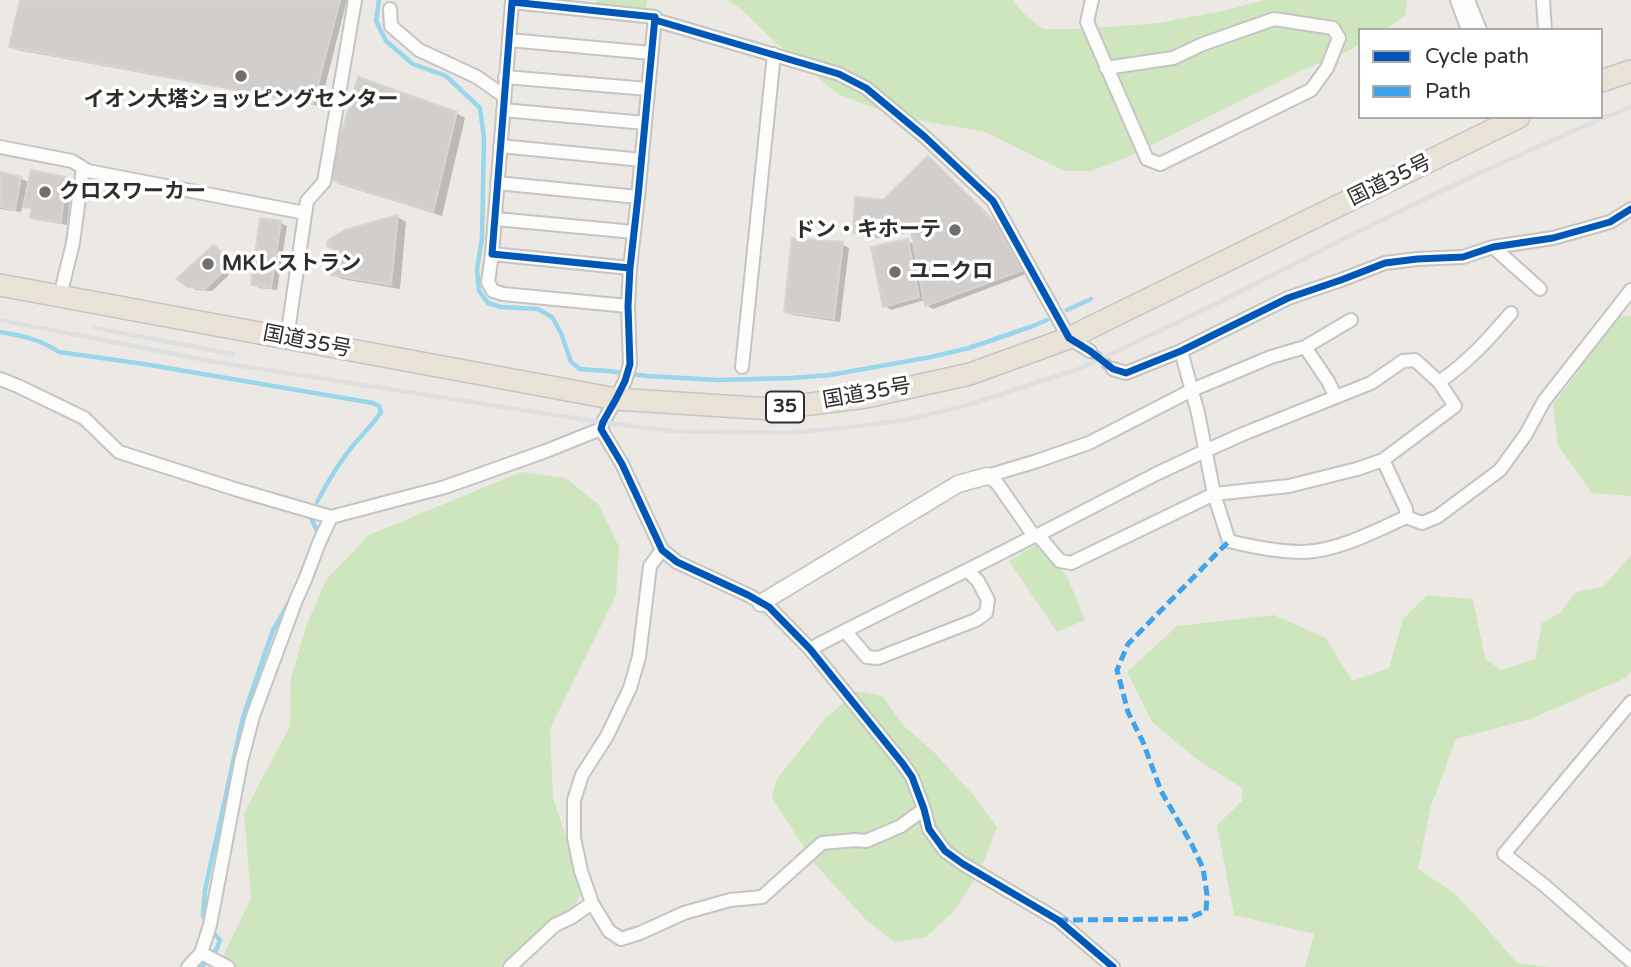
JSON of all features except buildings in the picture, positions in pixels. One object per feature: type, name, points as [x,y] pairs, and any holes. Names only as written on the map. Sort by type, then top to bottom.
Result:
[{"type":"highway","points":[[1603,80],[1631,71]]},
{"type":"highway","name":"国道35号","points":[[0,285],[287,338],[621,390],[771,409],[866,397],[970,374],[1069,338],[1509,120]]},
{"type":"street","points":[[287,338],[307,201],[324,182],[355,0]]},
{"type":"street","points":[[1092,0],[1087,22],[1106,68],[1147,159],[1160,164],[1311,90],[1327,68],[1339,38],[1333,28],[1274,19],[1203,44],[1173,58],[1106,68]]},
{"type":"street","points":[[1457,0],[1467,28]]},
{"type":"street","points":[[1468,0],[1479,28]]},
{"type":"street","points":[[1543,0],[1545,28]]},
{"type":"street","points":[[628,306],[503,294],[493,291],[488,282],[512,1],[655,17],[655,20],[839,74],[866,88],[925,136],[993,201],[1069,338],[1090,351]]},
{"type":"street","points":[[390,9],[391,26],[405,38],[432,57],[477,77],[504,96]]},
{"type":"street","points":[[655,20],[630,268],[630,365],[621,390],[601,429],[622,464],[662,550],[677,562],[731,586],[769,607],[810,649],[912,777],[929,829],[945,851],[1058,920],[1113,967]]},
{"type":"street","points":[[509,40],[651,53]]},
{"type":"street","points":[[742,368],[774,54]]},
{"type":"street","points":[[505,77],[648,89]]},
{"type":"street","points":[[503,110],[645,123]]},
{"type":"street","points":[[500,146],[642,160]]},
{"type":"street","points":[[0,147],[72,161],[88,171],[306,213]]},
{"type":"street","points":[[60,296],[73,243],[83,168]]},
{"type":"street","points":[[498,183],[639,197]]},
{"type":"street","points":[[1112,369],[1126,373],[1181,351],[1288,298],[1385,263],[1463,257],[1493,247],[1553,238],[1610,222],[1631,209]]},
{"type":"street","points":[[495,219],[634,232]]},
{"type":"street","points":[[1493,247],[1540,289]]},
{"type":"street","points":[[492,254],[630,268]]},
{"type":"street","points":[[1181,351],[1214,494],[1229,541],[1256,548],[1306,552],[1335,546],[1406,517],[1422,523],[1437,517],[1500,470],[1526,434],[1544,401],[1631,290]]},
{"type":"street","points":[[1439,382],[1460,367],[1511,313]]},
{"type":"street","points":[[761,603],[958,484],[1089,443],[1192,390],[1271,357],[1305,347],[1351,320]]},
{"type":"street","points":[[1305,347],[1336,397]]},
{"type":"street","points":[[810,649],[968,571],[1036,536],[1145,480],[1243,434],[1371,383],[1404,361],[1415,359],[1439,382],[1455,406],[1383,460],[1290,486],[1214,494],[1071,562],[1060,561],[1036,536],[997,484],[987,476]]},
{"type":"street","points":[[0,379],[84,418],[119,452],[331,517],[445,487],[601,429]]},
{"type":"street","points":[[1383,460],[1406,509],[1406,517]]},
{"type":"street","points":[[188,967],[201,953],[210,925],[241,762],[253,716],[296,600],[331,517]]},
{"type":"street","points":[[662,550],[650,566],[639,656],[631,688],[607,736],[582,775],[574,800],[576,849],[581,871],[592,903],[609,930],[621,939],[684,913],[730,900],[762,897],[822,843],[866,841],[901,826],[924,809]]},
{"type":"street","points":[[845,631],[866,657],[878,658],[976,620],[986,613],[988,600],[968,571]]},
{"type":"street","points":[[1631,702],[1504,854],[1631,961]]},
{"type":"street","points":[[510,967],[555,925],[592,903]]},
{"type":"street","points":[[201,953],[228,967]]},
{"type":"green space","points":[[596,0],[647,0],[646,11],[595,6]]},
{"type":"green space","points":[[727,0],[1013,0],[1023,13],[1043,29],[1082,29],[1159,23],[1264,0],[1407,0],[1405,15],[1388,28],[1358,28],[1358,45],[1344,53],[1301,71],[1128,157],[1091,171],[1065,171],[985,132],[895,116],[838,94],[777,44],[741,9]]},
{"type":"green space","points":[[1631,316],[1631,496],[1592,493],[1558,445],[1553,405],[1618,317]]},
{"type":"green space","points":[[521,472],[566,478],[599,505],[619,547],[616,595],[550,729],[553,798],[583,888],[569,921],[520,967],[218,967],[251,898],[244,813],[290,726],[291,678],[307,624],[326,580],[369,535]]},
{"type":"green space","points":[[1037,544],[1067,576],[1085,620],[1057,632],[1009,561]]},
{"type":"green space","points":[[1631,555],[1631,671],[1625,678],[1530,719],[1456,739],[1431,806],[1418,869],[1453,892],[1517,963],[1549,967],[1305,967],[1314,934],[1234,915],[1217,825],[1242,801],[1242,788],[1198,760],[1152,722],[1127,672],[1177,626],[1274,615],[1326,638],[1352,681],[1389,668],[1403,619],[1427,595],[1473,599],[1485,658],[1501,670],[1535,659],[1542,623],[1560,613],[1576,592],[1603,587]]},
{"type":"green space","points":[[856,691],[882,696],[904,726],[934,752],[975,797],[997,827],[979,873],[955,910],[926,937],[895,942],[865,919],[814,863],[772,798],[776,780],[824,720]]},
{"type":"waterway","points":[[379,0],[376,21],[386,41],[413,64],[446,76],[480,108],[484,138],[482,238],[477,270],[479,291],[488,303],[501,307],[538,309],[552,317],[571,362],[580,369],[718,380],[830,375],[969,348],[1047,320]]},
{"type":"waterway","points":[[1067,310],[1091,299]]},
{"type":"waterway","points":[[0,332],[38,341],[59,352],[144,364],[379,406],[381,412],[344,457],[317,502]]},
{"type":"waterway","points":[[311,518],[318,533],[317,538]]},
{"type":"waterway","points":[[207,923],[203,915],[205,890],[243,717],[273,630],[289,603]]},
{"type":"waterway","points":[[200,967],[213,956],[220,940],[211,931]]},
{"type":"tunnel","points":[[1090,351],[1113,369]]},
{"type":"railway","points":[[1603,118],[1631,107]]},
{"type":"railway","points":[[0,320],[210,361],[670,431],[788,433],[852,427],[906,420],[964,406],[1079,369],[1477,174],[1600,119]]},
{"type":"railway","points":[[95,328],[233,354]]},
{"type":"marked path","points":[[1058,920],[1186,919],[1206,911],[1207,895],[1203,868],[1161,791],[1143,742],[1128,712],[1117,670],[1128,644],[1229,541]]},
{"type":"cycle path","points":[[630,268],[492,254],[512,2],[655,17],[630,268],[630,364],[625,381],[601,429],[622,464],[662,550],[677,562],[769,607],[810,649],[903,764],[912,777],[929,829],[945,851],[1058,920],[1113,967]]},
{"type":"cycle path","points":[[655,20],[839,74],[866,88],[925,137],[993,201],[1069,338],[1113,369],[1126,373],[1181,351],[1288,298],[1385,263],[1463,257],[1493,247],[1553,238],[1610,222],[1631,209]]},
{"type":"place","name":"イオン大塔ショッピングセンター","points":[[241,76]]},
{"type":"place","name":"クロスワーカー","points":[[45,192]]},
{"type":"place","name":"ドン・キホーテ","points":[[955,230]]},
{"type":"place","name":"MKレストラン","points":[[208,264]]},
{"type":"place","name":"ユニクロ","points":[[895,272]]}]
